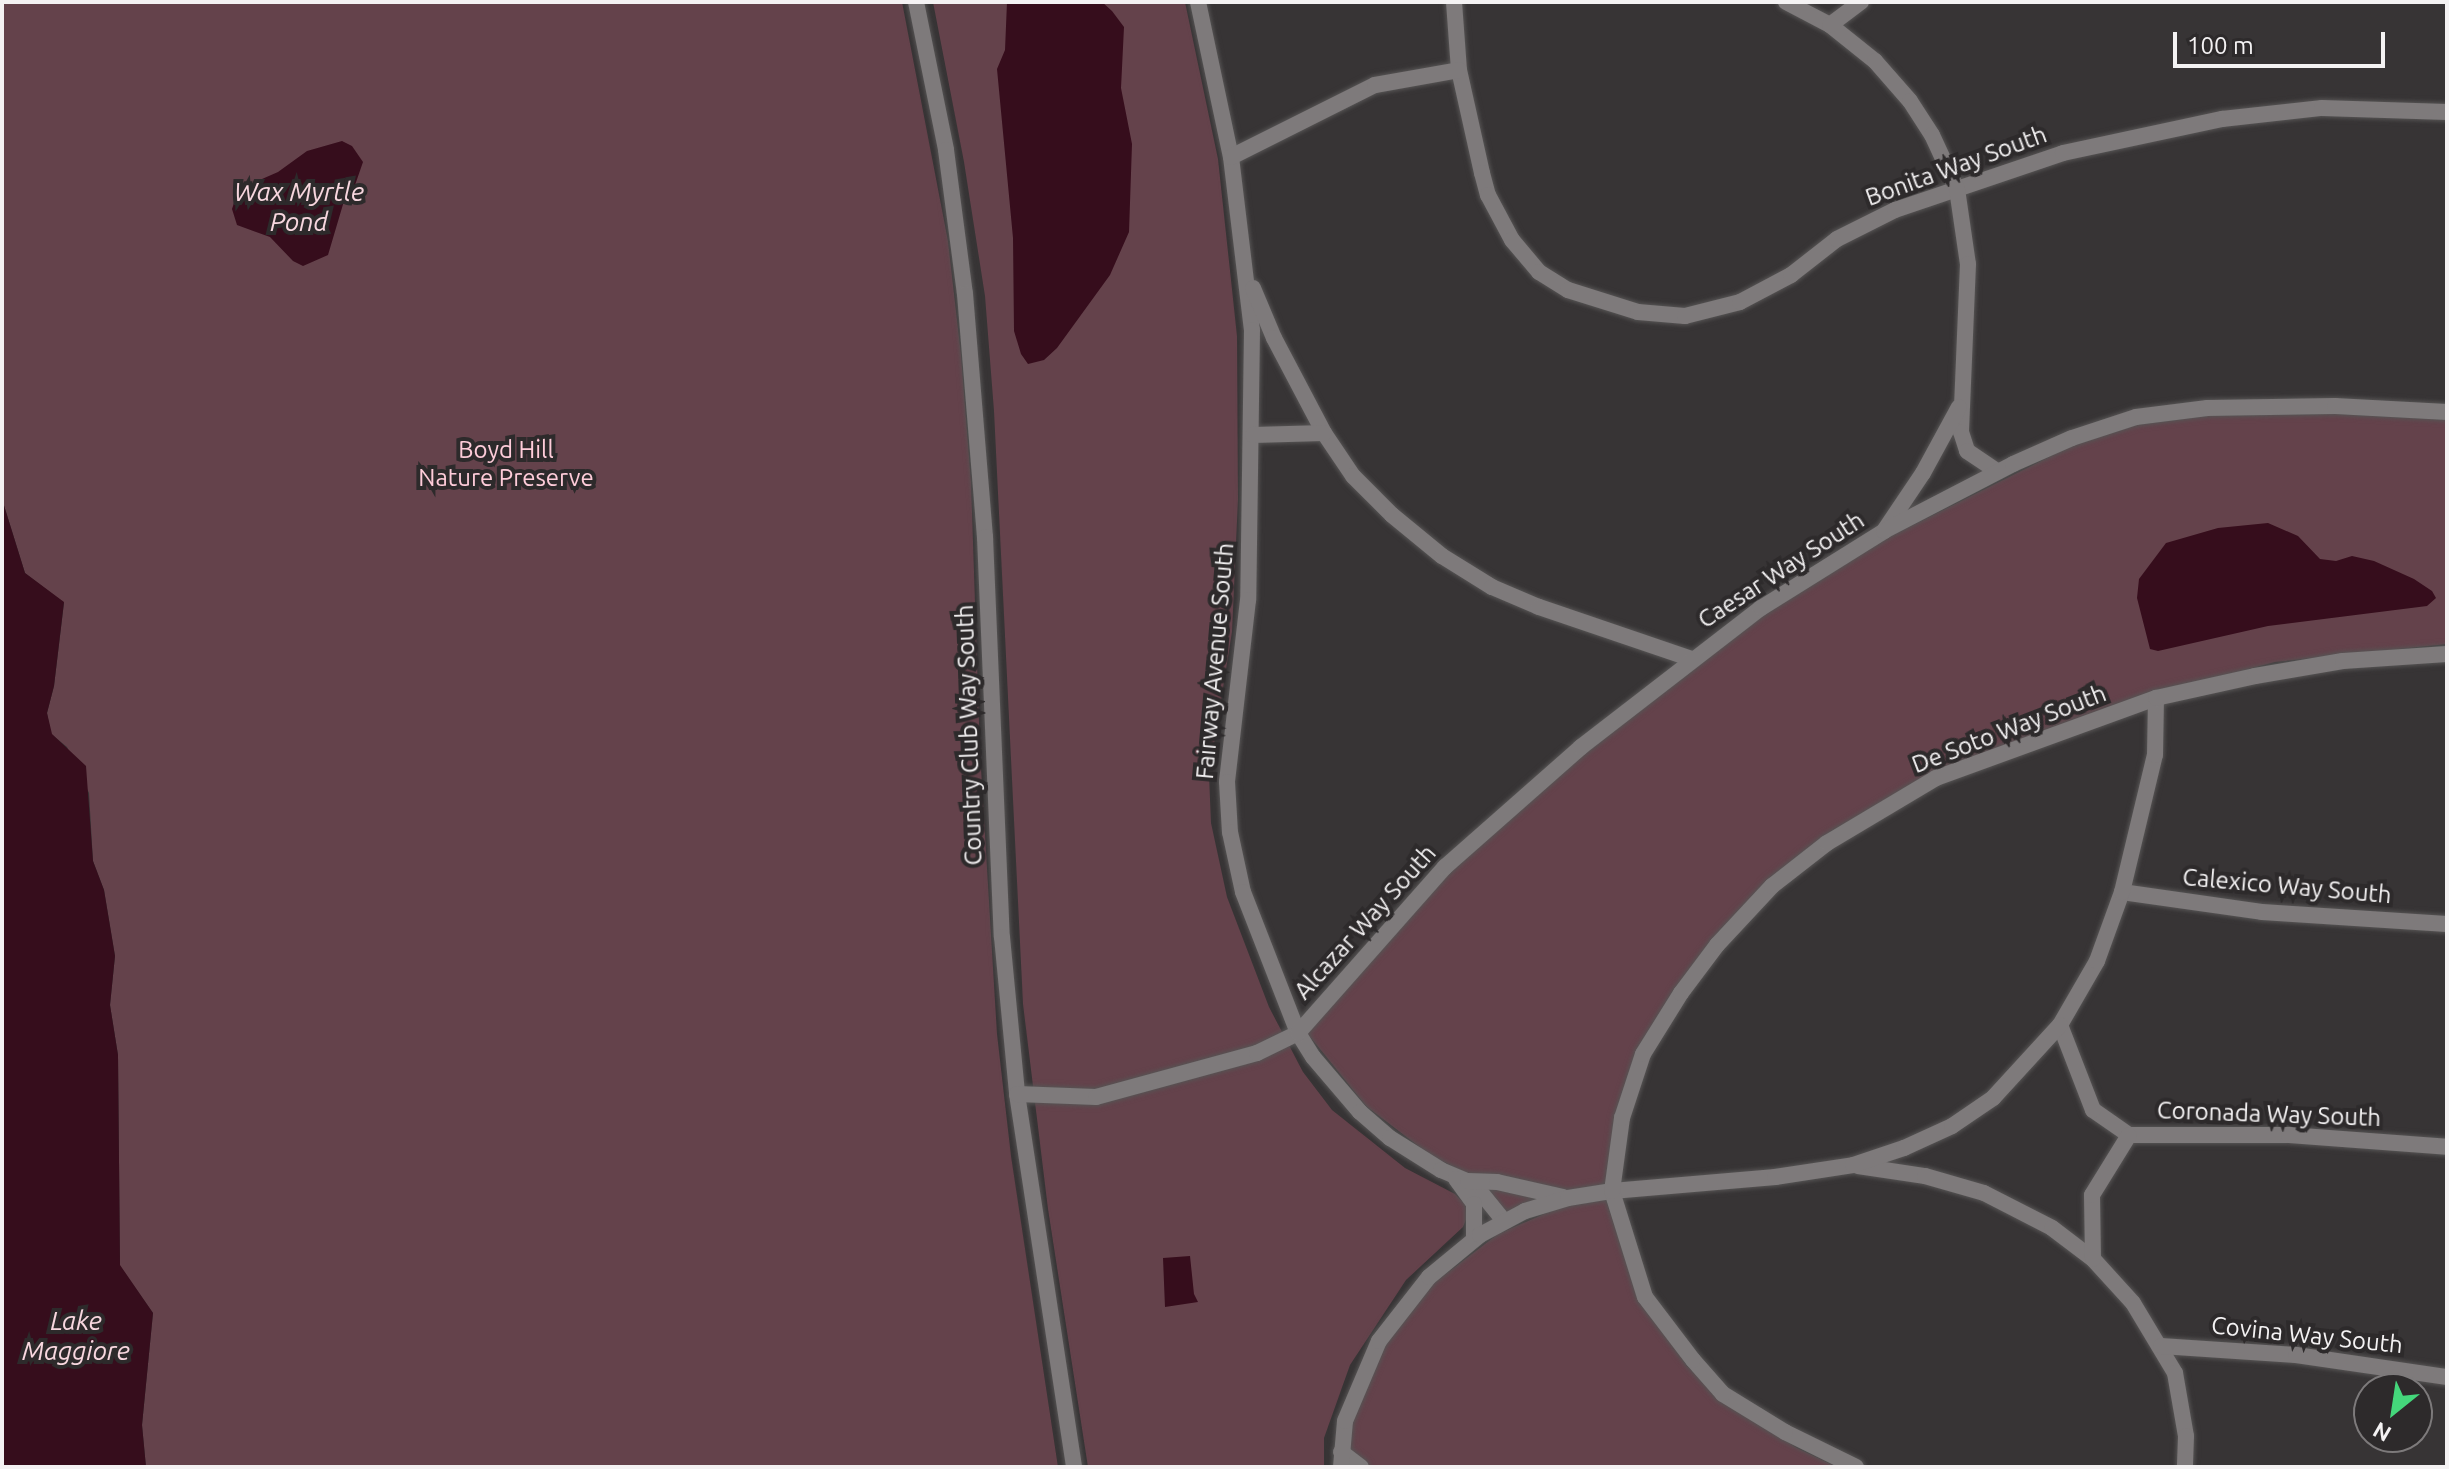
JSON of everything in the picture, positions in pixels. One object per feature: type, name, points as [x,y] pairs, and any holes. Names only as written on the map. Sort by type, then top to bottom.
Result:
[{"type":"street","name":"Country Club Way South","points":[[916,2],[946,150],[965,294],[985,537],[1002,937],[1017,1094],[1074,1467]]},
{"type":"street","name":"Fairway Avenue South","points":[[1198,2],[1231,157],[1252,330],[1253,435],[1248,600],[1227,782],[1230,832],[1243,892],[1298,1033],[1313,1057],[1360,1112],[1390,1138],[1483,1191],[1504,1221]]},
{"type":"street","name":"Bonita Way South","points":[[1454,2],[1459,70],[1488,195],[1512,240],[1539,272],[1568,290],[1638,312],[1685,316],[1740,302],[1791,275],[1837,239],[1866,223],[2063,153],[2222,119],[2322,108],[2447,112]]},
{"type":"street","points":[[1786,2],[1830,25],[1875,61],[1910,101],[1932,135],[1957,189],[1968,264],[1961,432],[1967,451],[1998,472]]},
{"type":"street","points":[[1830,25],[1861,2]]},
{"type":"street","points":[[1231,157],[1375,85],[1459,70]]},
{"type":"street","name":"Caesar Way South","points":[[1247,272],[1274,338],[1324,433],[1353,476],[1392,515],[1442,556],[1492,587],[1539,607],[1692,659],[1761,608],[1884,531],[2072,438],[2136,417],[2207,408],[2319,406],[2447,412]]},
{"type":"street","points":[[1884,531],[1923,473],[1962,402]]},
{"type":"street","points":[[1253,435],[1324,433]]},
{"type":"street","name":"De Soto Way South","points":[[1612,1191],[1622,1118],[1643,1054],[1708,957],[1772,886],[1827,843],[1936,778],[2156,698],[2343,661],[2447,654]]},
{"type":"street","name":"Alcazar Way South","points":[[1017,1094],[1096,1097],[1257,1053],[1298,1033],[1445,867],[1581,747],[1692,659]]},
{"type":"street","points":[[1361,1467],[1341,1460],[1345,1421],[1379,1341],[1429,1277],[1474,1239],[1504,1221],[1546,1203],[1568,1198],[1612,1191],[1775,1177],[1853,1165],[1952,1126],[1993,1098],[2060,1025],[2097,961],[2122,892],[2155,755],[2156,698]]},
{"type":"street","name":"Calexico Way South","points":[[2122,892],[2262,912],[2447,924]]},
{"type":"street","points":[[2060,1025],[2093,1110],[2129,1135]]},
{"type":"street","name":"Coronada Way South","points":[[2093,1259],[2092,1195],[2129,1135],[2289,1135],[2447,1147]]},
{"type":"street","points":[[1853,1165],[1925,1176],[1984,1193],[2052,1228],[2093,1259],[2133,1303],[2175,1373],[2182,1403],[2185,1467]]},
{"type":"street","points":[[1460,1178],[1497,1182],[1568,1198]]},
{"type":"street","points":[[1460,1178],[1474,1204],[1474,1239]]},
{"type":"street","points":[[1612,1191],[1645,1297],[1723,1394],[1785,1432],[1856,1467]]},
{"type":"street","name":"Covina Way South","points":[[2161,1346],[2296,1355],[2447,1377]]},
{"type":"green space","name":"Boyd Hill Nature Preserve","points":[[2,2],[902,2],[948,241],[961,355],[971,482],[980,752],[997,1034],[1011,1156],[1058,1467],[146,1467],[142,1425],[153,1313],[120,1266],[118,1055],[110,1005],[115,956],[104,890],[93,861],[89,793],[67,747],[51,734],[47,713],[54,686],[64,603],[25,573],[2,499]]},
{"type":"green space","points":[[933,2],[1185,2],[1218,159],[1237,336],[1238,499],[1232,632],[1209,775],[1211,823],[1227,897],[1269,1007],[1303,1072],[1332,1110],[1405,1168],[1455,1194],[1465,1204],[1468,1215],[1463,1227],[1406,1280],[1350,1365],[1324,1438],[1324,1467],[1088,1467],[1048,1209],[1023,1004],[994,411],[985,296],[964,162]]},
{"type":"green space","points":[[2334,414],[2447,420],[2447,644],[2275,662],[2124,702],[1945,767],[1831,831],[1768,880],[1718,932],[1683,977],[1619,1101],[1606,1184],[1498,1217],[1468,1174],[1430,1155],[1366,1106],[1307,1033],[1449,873],[1585,753],[1764,615],[1889,537],[2073,445],[2137,425],[2207,416]]},
{"type":"green space","points":[[1606,1200],[1635,1290],[1687,1366],[1723,1401],[1797,1448],[1837,1467],[1367,1467],[1349,1455],[1352,1422],[1383,1349],[1434,1283],[1498,1234],[1560,1207]]},
{"type":"water","points":[[1007,2],[1102,2],[1112,11],[1124,27],[1121,88],[1132,144],[1129,232],[1110,275],[1057,348],[1044,360],[1028,364],[1021,354],[1014,331],[1013,238],[997,69],[1005,50]]},
{"type":"water","name":"Wax Myrtle Pond","points":[[342,141],[352,146],[363,162],[354,188],[344,201],[328,255],[303,266],[293,261],[270,237],[237,225],[232,209],[236,197],[246,186],[278,172],[307,151]]},
{"type":"water","name":"Lake Maggiore","points":[[2,499],[25,573],[64,602],[54,686],[47,713],[52,734],[86,766],[93,861],[104,890],[115,956],[110,1005],[118,1055],[120,1265],[153,1313],[142,1425],[146,1467],[2,1467]]},
{"type":"water","points":[[2268,523],[2298,536],[2320,559],[2336,561],[2352,556],[2374,561],[2414,579],[2432,591],[2436,598],[2427,606],[2268,626],[2158,651],[2150,649],[2137,598],[2139,579],[2166,543],[2218,528]]},
{"type":"water","points":[[1190,1256],[1194,1294],[1198,1302],[1165,1307],[1163,1258]]}]
